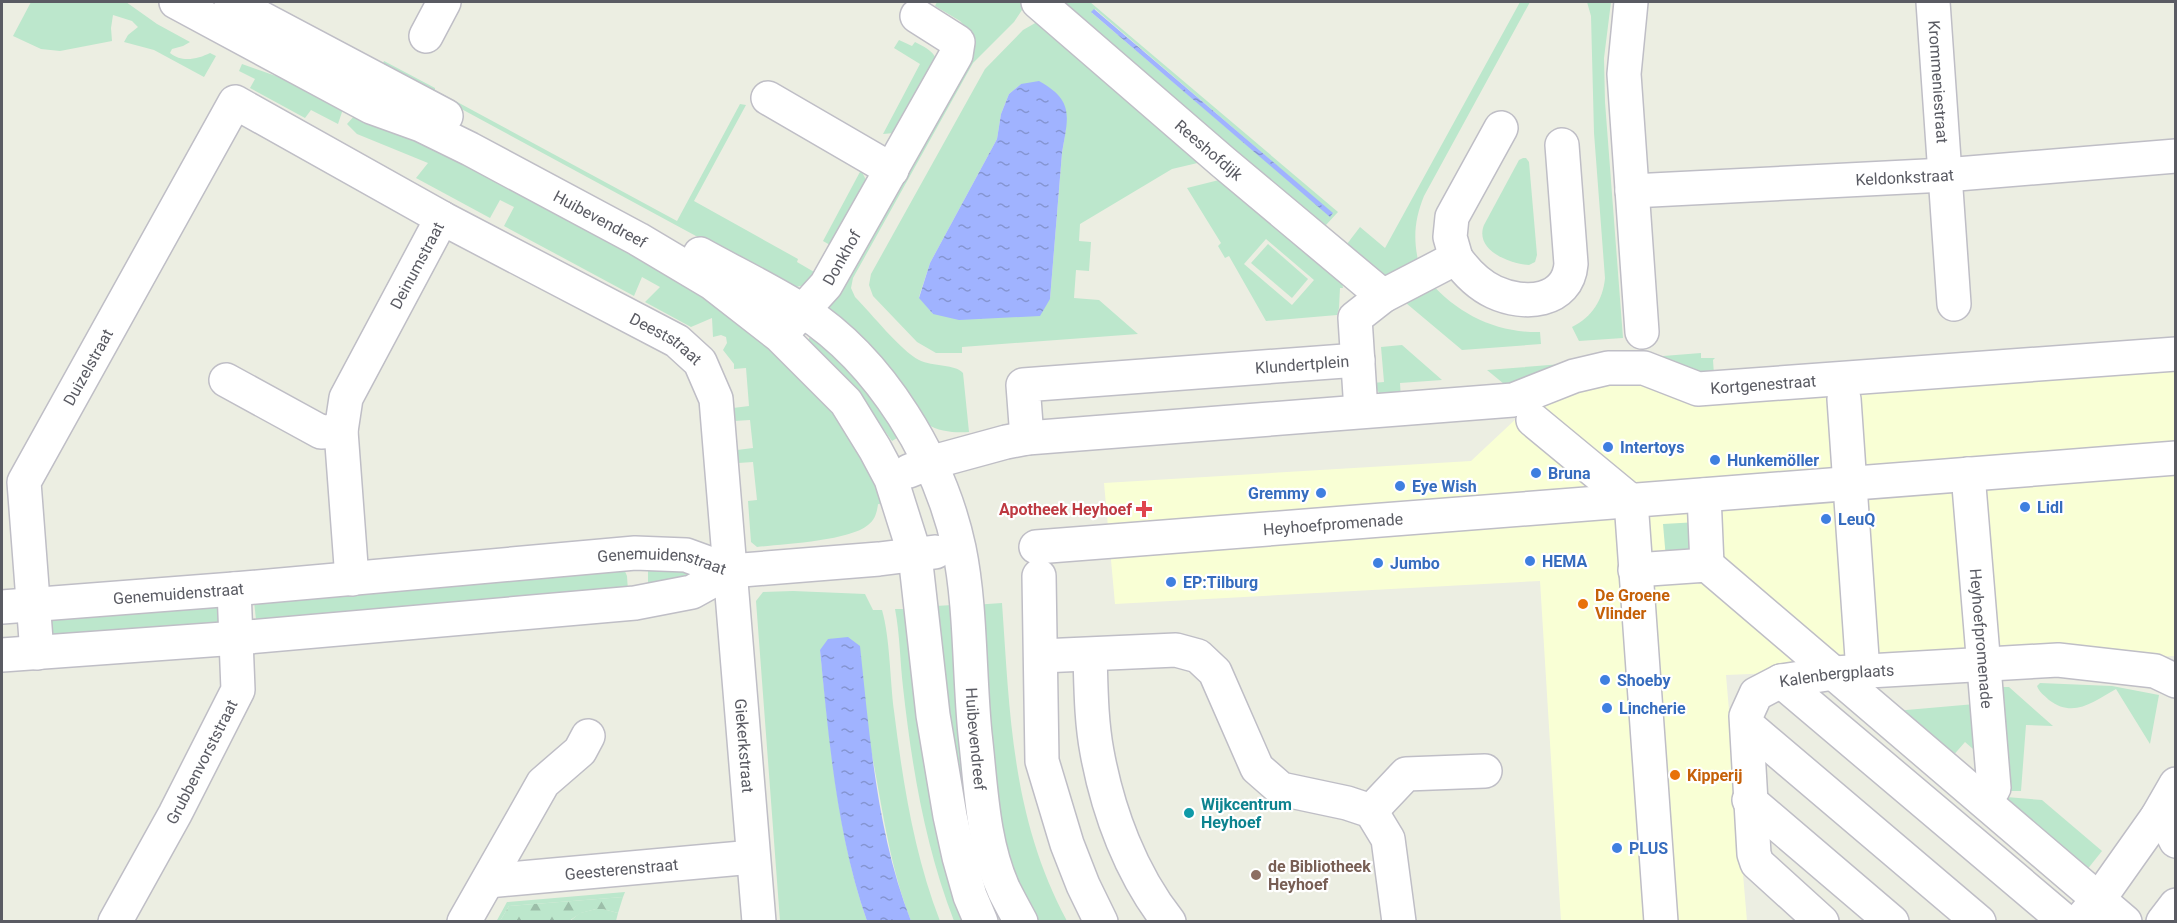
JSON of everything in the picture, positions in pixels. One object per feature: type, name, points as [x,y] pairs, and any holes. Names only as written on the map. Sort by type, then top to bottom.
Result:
[{"type":"street","name":"Huibevendreef","points":[[176,2],[371,107],[421,125],[470,148],[638,239],[712,283],[780,336],[846,402],[875,448],[891,479],[915,555],[933,716],[950,816],[964,876],[981,921]]},
{"type":"street","name":"Huibevendreef","points":[[231,2],[643,222],[804,311],[844,342],[877,377],[929,463],[948,506],[959,550],[965,597],[972,708],[983,810],[991,851],[1003,888],[1021,921]]},
{"type":"street","points":[[426,36],[444,2]]},
{"type":"street","name":"Reeshofdijk","points":[[1038,2],[1383,296]]},
{"type":"street","points":[[1631,2],[1624,74],[1642,332]]},
{"type":"street","name":"Krommeniestraat","points":[[1933,2],[1954,304]]},
{"type":"street","name":"Donkhof","points":[[780,336],[826,285],[956,55],[958,42],[918,16]]},
{"type":"street","points":[[768,98],[892,170]]},
{"type":"street","name":"Deinumstraat","points":[[234,102],[442,218],[346,398],[341,431],[352,579]]},
{"type":"street","name":"Duizelstraat","points":[[37,653],[24,482],[234,102]]},
{"type":"street","points":[[1501,128],[1452,217],[1450,237],[1456,258],[1471,276],[1494,292],[1526,300],[1544,298],[1559,291],[1570,276],[1562,145]]},
{"type":"street","name":"Keldonkstraat","points":[[1632,191],[1945,175],[2175,156]]},
{"type":"street","name":"Deeststraat","points":[[442,218],[677,341],[700,362],[716,399],[730,571]]},
{"type":"street","points":[[1358,360],[1355,318],[1383,296],[1456,258]]},
{"type":"street","name":"Kortgenestraat","points":[[1361,411],[1514,400],[1574,376],[1608,368],[1644,368],[1698,389],[2175,354]]},
{"type":"street","name":"Klundertplein","points":[[1027,438],[1023,385],[1358,360],[1361,411]]},
{"type":"street","points":[[226,380],[321,432],[341,431]]},
{"type":"street","points":[[1844,399],[1850,483],[1848,672]]},
{"type":"street","points":[[891,479],[929,463],[1027,438],[1361,411]]},
{"type":"street","points":[[1533,420],[1631,501],[1661,921]]},
{"type":"street","name":"Heyhoefpromenade","points":[[1041,656],[1037,562],[1631,501],[2175,458]]},
{"type":"street","name":"Heyhoefpromenade","points":[[1968,474],[1994,788],[1985,801]]},
{"type":"street","points":[[1704,495],[1707,565]]},
{"type":"street","points":[[730,571],[959,550]]},
{"type":"street","points":[[635,553],[635,603]]},
{"type":"street","name":"Genemuidenstraat","points":[[2,607],[352,579],[635,553],[686,555],[730,571]]},
{"type":"street","points":[[1635,570],[1707,565],[1848,672],[1985,801],[2089,910],[2125,921]]},
{"type":"street","name":"Genemuidenstraat","points":[[2,655],[237,638],[635,603],[692,592],[730,571]]},
{"type":"street","name":"Giekerkstraat","points":[[730,571],[759,921]]},
{"type":"street","name":"Grubbenvorststraat","points":[[115,921],[175,814],[238,690],[234,589]]},
{"type":"street","points":[[1101,921],[1071,854],[1042,761],[1041,656],[1176,650],[1198,656],[1215,672],[1257,768],[1281,789],[1347,803],[1371,811],[1388,839],[1399,921]]},
{"type":"street","points":[[1090,655],[1095,743],[1108,797],[1121,837],[1138,874],[1169,921]]},
{"type":"street","name":"Kalenbergplaats","points":[[1822,921],[1757,863],[1754,854],[1749,800],[1746,716],[1756,693],[1781,681],[1848,672],[2058,660],[2155,672],[2175,681]]},
{"type":"street","points":[[1781,681],[2066,921]]},
{"type":"street","points":[[1746,725],[1978,921]]},
{"type":"street","points":[[464,921],[543,783],[580,751],[588,736]]},
{"type":"street","points":[[1371,811],[1406,774],[1485,771]]},
{"type":"street","points":[[1749,800],[1892,921]]},
{"type":"street","points":[[2089,910],[2170,808]]},
{"type":"street","name":"Geesterenstraat","points":[[488,881],[753,857]]},
{"type":"street","points":[[2163,921],[2175,905]]},
{"type":"shaded area","points":[[2175,359],[2175,656],[1726,675],[1747,921],[1561,921],[1540,581],[1115,604],[1104,483],[1471,461],[1536,400],[1617,377]]},
{"type":"green space","points":[[31,2],[126,2],[157,24],[190,42],[172,49],[170,53],[175,56],[190,59],[210,53],[216,56],[204,77],[154,50],[124,42],[128,35],[138,27],[132,21],[113,15],[112,41],[60,51],[41,49],[13,36]]},
{"type":"green space","points":[[937,2],[1021,2],[1022,10],[1014,22],[973,63],[853,278],[851,288],[855,297],[912,355],[919,360],[955,368],[963,373],[969,432],[937,429],[927,424],[830,315],[829,307],[970,32],[960,21],[935,6]]},
{"type":"green space","points":[[1066,2],[1090,2],[1338,212],[1325,226],[1321,227],[1068,10]],"holes":[[[1095,9],[1332,213],[1330,216],[1092,13]]]},
{"type":"green space","points":[[1520,2],[1530,2],[1424,196],[1416,228],[1418,260],[1387,277],[1347,253],[1347,244],[1360,227],[1385,248]]},
{"type":"green space","points":[[1587,2],[1611,2],[1604,58],[1605,102],[1623,338],[1579,341],[1572,327],[1591,313],[1602,294],[1605,278],[1594,133],[1591,16]]},
{"type":"green space","points":[[1037,22],[1206,161],[1172,169],[1080,224],[1079,241],[1091,242],[1089,271],[1076,270],[1074,298],[1099,300],[1138,334],[962,347],[962,353],[936,353],[917,342],[873,296],[869,285],[871,274],[985,69],[1023,30]],"holes":[[[1021,84],[1066,129],[1050,299],[933,314],[919,297],[930,263],[997,139],[1001,114],[1009,94]]]},
{"type":"green space","points":[[899,40],[912,46],[915,42],[931,51],[937,61],[894,133],[883,134],[920,64],[894,48]]},
{"type":"green space","points":[[384,61],[677,221],[740,104],[746,105],[694,201],[798,259],[797,262],[821,276],[817,282],[792,288],[382,66]]},
{"type":"green space","points":[[242,64],[290,81],[343,109],[338,124],[311,110],[305,118],[250,88],[255,79],[239,71]]},
{"type":"green space","points":[[366,112],[701,284],[834,406],[888,505],[878,504],[875,516],[870,523],[846,535],[815,541],[757,547],[751,542],[748,501],[757,500],[753,462],[738,463],[737,450],[753,448],[750,420],[734,421],[733,408],[749,406],[746,368],[734,369],[734,364],[723,350],[727,343],[726,337],[721,335],[713,337],[712,318],[691,327],[645,302],[660,287],[642,277],[634,296],[504,226],[514,207],[500,200],[490,218],[416,178],[428,163],[357,134],[347,124],[355,115]]},
{"type":"green space","points":[[1523,158],[1529,162],[1537,255],[1535,262],[1529,265],[1513,262],[1496,254],[1484,242],[1482,234],[1484,225],[1519,160]]},
{"type":"green space","points":[[861,170],[866,180],[837,249],[823,241]]},
{"type":"green space","points":[[1227,178],[1342,282],[1343,288],[1340,288],[1337,315],[1266,321],[1229,256],[1225,258],[1218,246],[1221,243],[1187,188]],"holes":[[[1266,239],[1314,280],[1292,305],[1244,264]]]},
{"type":"green space","points":[[1268,244],[1308,279],[1292,298],[1251,263]]},
{"type":"green space","points":[[1430,282],[1453,303],[1479,319],[1508,329],[1540,332],[1541,344],[1462,350],[1400,298]]},
{"type":"green space","points":[[814,331],[828,343],[902,435],[892,441],[857,392],[802,349]]},
{"type":"green space","points":[[1402,345],[1442,380],[1400,383],[1401,400],[1380,394],[1372,383],[1384,382],[1381,347]]},
{"type":"green space","points":[[1701,353],[1701,358],[1715,358],[1713,360],[1714,375],[1705,375],[1682,365],[1515,393],[1487,370]]},
{"type":"green space","points":[[1698,522],[1700,556],[1666,559],[1663,524]]},
{"type":"green space","points":[[655,563],[690,573],[691,576],[648,586],[648,571]]},
{"type":"green space","points":[[624,569],[628,591],[256,620],[254,601]]},
{"type":"green space","points":[[763,592],[865,594],[873,610],[882,610],[887,633],[901,765],[916,844],[940,921],[911,921],[904,901],[888,839],[846,638],[820,650],[836,787],[848,855],[867,921],[780,921],[756,601]]},
{"type":"green space","points":[[218,602],[220,623],[56,641],[50,632],[50,617]]},
{"type":"green space","points":[[1002,603],[1012,727],[1024,805],[1049,882],[1067,921],[1027,921],[1004,868],[973,605]]},
{"type":"green space","points":[[953,605],[967,786],[954,789],[935,606]]},
{"type":"green space","points":[[895,609],[904,609],[907,616],[966,921],[954,921],[927,835],[911,747]]},
{"type":"green space","points":[[2040,683],[2112,686],[2159,695],[2150,744],[2116,689],[2092,703],[2067,708],[2049,700],[2039,690],[2037,686]]},
{"type":"green space","points":[[1998,687],[2009,687],[2053,726],[2026,725],[2021,791],[2006,791]]},
{"type":"green space","points":[[1975,704],[1980,755],[1965,742],[1951,758],[1895,711]]},
{"type":"green space","points":[[2006,797],[2042,800],[2102,851],[2082,876],[1999,805]]},
{"type":"green space","points":[[625,892],[623,897],[509,906],[500,921],[496,922],[507,902]]},
{"type":"green space","points":[[623,897],[618,913],[596,909],[581,913],[569,921],[500,921],[509,906]]},
{"type":"green space","points":[[596,909],[618,913],[616,921],[569,922],[580,913]]},
{"type":"water","points":[[1094,9],[1333,213],[1330,217],[1091,12]]},
{"type":"water","points":[[1039,81],[1059,96],[1064,103],[1067,120],[1062,153],[1050,299],[1040,316],[959,320],[933,314],[919,298],[930,263],[997,139],[1001,114],[1009,94],[1021,84]]},
{"type":"water","points":[[848,637],[860,646],[876,786],[890,854],[911,921],[867,921],[848,855],[836,788],[820,650],[828,639]]},
{"type":"place","name":"Intertoys","points":[[1608,447]]},
{"type":"place","name":"Hunkemöller","points":[[1715,460]]},
{"type":"place","name":"Bruna","points":[[1536,473]]},
{"type":"place","name":"Eye Wish","points":[[1400,486]]},
{"type":"place","name":"Gremmy","points":[[1321,493]]},
{"type":"place","name":"Lidl","points":[[2025,507]]},
{"type":"place","name":"Apotheek Heyhoef","points":[[1144,509]]},
{"type":"place","name":"LeuQ","points":[[1826,519]]},
{"type":"place","name":"HEMA","points":[[1530,561]]},
{"type":"place","name":"Jumbo","points":[[1378,563]]},
{"type":"place","name":"EP:Tilburg","points":[[1171,582]]},
{"type":"place","name":"De Groene Vlinder","points":[[1583,604]]},
{"type":"place","name":"Shoeby","points":[[1605,680]]},
{"type":"place","name":"Lincherie","points":[[1607,708]]},
{"type":"place","name":"Kipperij","points":[[1675,775]]},
{"type":"place","name":"Wijkcentrum Heyhoef","points":[[1189,813]]},
{"type":"place","name":"PLUS","points":[[1617,848]]},
{"type":"place","name":"de Bibliotheek Heyhoef","points":[[1256,875]]}]
